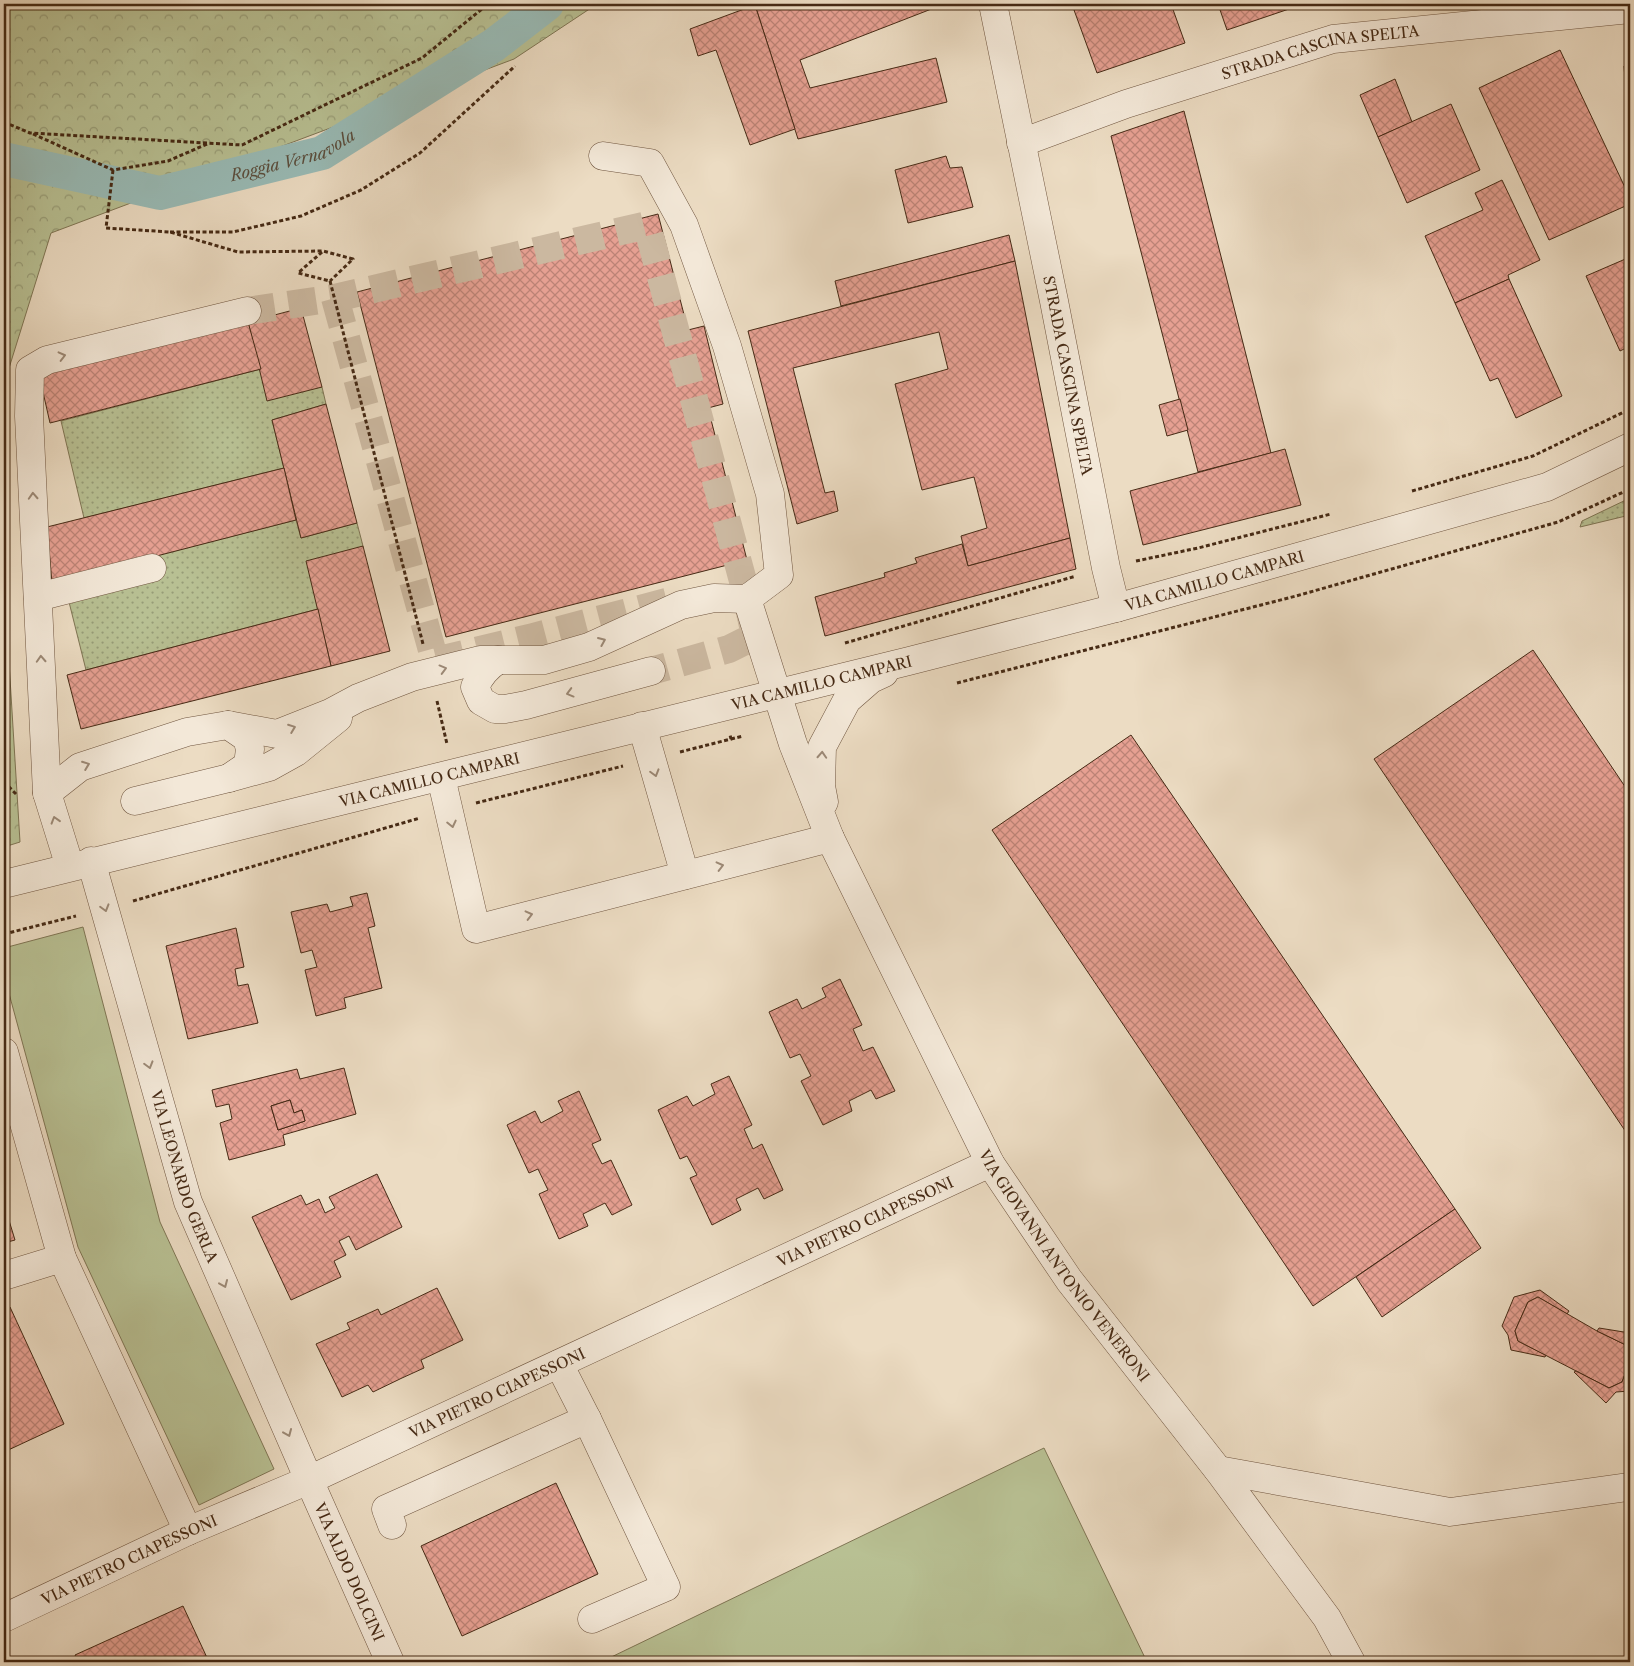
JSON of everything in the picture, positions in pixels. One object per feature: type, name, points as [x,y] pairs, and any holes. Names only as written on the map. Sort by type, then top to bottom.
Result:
[{"type":"street","name":"STRADA CASCINA SPELTA","points":[[993,4],[1106,568],[1116,608]]},
{"type":"street","name":"STRADA CASCINA SPELTA","points":[[1021,143],[1126,104],[1333,39],[1630,9]]},
{"type":"street","points":[[47,793],[80,766],[187,732],[228,725],[277,734],[330,713],[358,698],[412,677],[480,660],[544,660],[589,647],[681,605],[714,598],[747,598],[779,575],[770,494],[727,346],[684,225],[650,163],[603,156]]},
{"type":"street","name":"VIA LEONARDO GERLA","points":[[247,311],[47,360],[30,370],[29,416],[47,793],[80,864],[188,1202],[309,1480]]},
{"type":"street","name":"VIA CAMILLO CAMPARI","points":[[4,884],[909,661],[1116,608],[1547,487],[1630,447]]},
{"type":"street","points":[[38,597],[152,568]]},
{"type":"street","name":"VIA GIOVANNI ANTONIO VENERONI","points":[[747,598],[793,744],[830,838],[990,1163],[1069,1280],[1218,1470],[1326,1618],[1351,1662]]},
{"type":"street","points":[[498,660],[489,666],[479,677],[475,687],[481,701],[495,709],[526,705],[651,671]]},
{"type":"street","name":"VIA GIOVANNI ANTONIO VENERONI","points":[[830,838],[821,786],[822,747],[847,700],[871,679],[909,661]]},
{"type":"street","points":[[135,801],[229,778],[268,766],[296,752],[358,698]]},
{"type":"street","points":[[228,725],[247,738],[250,749],[248,765],[229,778]]},
{"type":"street","points":[[642,726],[685,876]]},
{"type":"street","points":[[447,775],[476,929],[830,838]]},
{"type":"street","points":[[4,1052],[62,1258],[188,1531]]},
{"type":"street","name":"VIA PIETRO CIAPESSONI","points":[[4,1618],[188,1531],[309,1480],[990,1163]]},
{"type":"street","points":[[4,1276],[62,1258]]},
{"type":"street","points":[[559,1364],[666,1587],[592,1620]]},
{"type":"street","points":[[392,1525],[386,1509],[587,1419]]},
{"type":"street","points":[[1218,1470],[1450,1512],[1628,1487]]},
{"type":"street","name":"VIA ALDO DOLCINI","points":[[309,1480],[390,1662]]},
{"type":"path","points":[[30,133],[242,146],[422,58],[488,4]]},
{"type":"path","points":[[114,170],[106,228],[170,232],[234,232],[301,216],[361,190],[420,153],[515,66]]},
{"type":"path","points":[[4,122],[114,170],[168,161],[208,143]]},
{"type":"path","points":[[170,232],[238,252],[323,251],[353,259],[330,281]]},
{"type":"path","points":[[323,251],[298,273],[330,281]]},
{"type":"path","points":[[330,281],[430,672],[447,775]]},
{"type":"green space","points":[[4,4],[597,4],[514,59],[51,233],[5,381],[4,401]]},
{"type":"green space","points":[[261,369],[322,387],[326,404],[272,420],[284,468],[84,518],[61,421]]},
{"type":"green space","points":[[1630,498],[1630,515],[1580,527],[1582,521]]},
{"type":"green space","points":[[296,520],[301,538],[357,523],[363,546],[318,609],[86,670],[69,602],[149,557]]},
{"type":"green space","points":[[4,580],[20,842],[4,847]]},
{"type":"green space","points":[[83,927],[160,1222],[274,1469],[199,1505],[78,1247],[4,975],[4,948]]},
{"type":"green space","points":[[1044,1448],[1147,1662],[601,1662]]},
{"type":"building","points":[[932,4],[934,8],[800,60],[810,88],[936,58],[947,102],[798,139],[755,5]]},
{"type":"building","points":[[1092,4],[1171,4],[1185,43],[1097,73],[1074,10]]},
{"type":"building","points":[[1218,4],[1287,4],[1289,9],[1227,30]]},
{"type":"building","points":[[755,5],[795,129],[750,145],[716,50],[698,56],[690,29]]},
{"type":"building","points":[[1560,50],[1630,198],[1630,204],[1549,240],[1479,88]]},
{"type":"building","points":[[1630,65],[1630,91],[1626,92],[1624,66]]},
{"type":"building","points":[[1395,79],[1412,122],[1378,137],[1360,95]]},
{"type":"building","points":[[1451,104],[1480,170],[1407,203],[1378,137]]},
{"type":"building","points":[[1184,111],[1271,453],[1198,472],[1111,136]]},
{"type":"building","points":[[946,156],[950,168],[962,167],[973,207],[908,223],[895,170]]},
{"type":"building","points":[[1502,180],[1540,260],[1508,275],[1509,279],[1455,303],[1425,236],[1483,210],[1475,193]]},
{"type":"building","points":[[658,214],[688,330],[704,326],[723,404],[708,408],[747,560],[446,637],[357,292]]},
{"type":"building","points":[[1009,235],[1015,261],[841,306],[835,281]]},
{"type":"building","points":[[1630,257],[1630,346],[1620,351],[1586,276]]},
{"type":"building","points":[[1015,261],[1070,538],[968,566],[961,536],[987,528],[974,477],[922,490],[895,384],[948,369],[939,332],[793,368],[825,493],[834,491],[838,511],[797,524],[748,331]]},
{"type":"building","points":[[1509,279],[1562,396],[1516,418],[1498,378],[1490,381],[1455,303]]},
{"type":"building","points":[[301,308],[322,387],[267,401],[248,322]]},
{"type":"building","points":[[248,322],[261,369],[50,423],[38,370]]},
{"type":"building","points":[[1180,399],[1188,430],[1167,436],[1159,405]]},
{"type":"building","points":[[326,404],[357,523],[301,538],[272,420]]},
{"type":"building","points":[[1285,449],[1301,505],[1143,545],[1130,491]]},
{"type":"building","points":[[284,468],[296,520],[52,583],[47,527]]},
{"type":"building","points":[[1070,538],[1076,569],[825,636],[815,597],[885,577],[884,573],[917,563],[915,558],[962,544],[968,566]]},
{"type":"building","points":[[363,546],[390,651],[331,666],[306,561]]},
{"type":"building","points":[[318,609],[331,666],[81,729],[67,675]]},
{"type":"building","points":[[1533,650],[1630,794],[1630,1138],[1374,759]]},
{"type":"building","points":[[1131,735],[1455,1209],[1313,1306],[992,830]]},
{"type":"building","points":[[367,893],[375,926],[368,928],[382,988],[344,998],[346,1008],[316,1016],[305,970],[317,967],[312,950],[301,953],[291,912],[327,904],[330,912],[353,906],[350,897]]},
{"type":"building","points":[[236,928],[244,967],[235,969],[238,986],[248,984],[258,1023],[188,1039],[166,946]]},
{"type":"building","points":[[840,979],[862,1025],[853,1029],[863,1051],[873,1047],[895,1091],[876,1099],[871,1090],[849,1101],[852,1111],[823,1125],[801,1081],[811,1076],[800,1054],[790,1058],[769,1012],[797,999],[802,1009],[826,997],[822,988]]},
{"type":"building","points":[[344,1068],[356,1114],[283,1135],[285,1145],[229,1160],[220,1123],[232,1119],[229,1104],[216,1107],[212,1090],[297,1069],[300,1079]],"holes":[[[290,1100],[294,1113],[302,1110],[305,1121],[278,1130],[271,1106]]]},
{"type":"building","points":[[729,1076],[752,1125],[744,1129],[753,1149],[762,1144],[783,1190],[764,1199],[758,1188],[736,1199],[741,1210],[712,1225],[690,1178],[697,1175],[687,1156],[680,1159],[658,1110],[687,1096],[693,1106],[715,1094],[711,1084]]},
{"type":"building","points":[[579,1091],[601,1140],[592,1144],[602,1164],[611,1160],[632,1205],[612,1215],[605,1203],[583,1214],[588,1226],[559,1239],[539,1194],[548,1190],[538,1169],[529,1173],[507,1125],[535,1111],[541,1123],[563,1111],[558,1101]]},
{"type":"building","points":[[290,1100],[294,1113],[302,1110],[305,1121],[278,1130],[271,1106]]},
{"type":"building","points":[[377,1174],[402,1227],[356,1250],[349,1236],[339,1241],[346,1255],[334,1261],[341,1277],[291,1300],[252,1217],[301,1195],[306,1205],[319,1199],[325,1213],[335,1208],[329,1197]]},
{"type":"building","points":[[4,1204],[15,1240],[4,1243]]},
{"type":"building","points":[[1455,1209],[1481,1248],[1382,1317],[1356,1277]]},
{"type":"building","points":[[437,1288],[463,1340],[421,1360],[424,1368],[373,1392],[368,1385],[342,1397],[316,1344],[350,1329],[347,1323],[378,1309],[381,1315]]},
{"type":"building","points":[[1540,1290],[1569,1311],[1567,1314],[1538,1297],[1528,1302],[1515,1331],[1518,1341],[1546,1355],[1545,1357],[1511,1350],[1508,1335],[1502,1326],[1514,1297]]},
{"type":"building","points":[[1538,1297],[1597,1331],[1630,1347],[1630,1361],[1622,1382],[1609,1388],[1518,1341],[1515,1331],[1528,1302]]},
{"type":"building","points":[[10,1307],[64,1424],[4,1452],[4,1310]]},
{"type":"building","points":[[1599,1328],[1630,1333],[1630,1347],[1597,1331]]},
{"type":"building","points":[[1630,1361],[1630,1391],[1616,1392],[1606,1403],[1574,1372],[1576,1371],[1609,1388],[1622,1382]]},
{"type":"building","points":[[556,1483],[598,1574],[462,1636],[421,1546]]},
{"type":"building","points":[[183,1606],[209,1662],[78,1662],[75,1655]]},
{"type":"waterway","name":"Roggia Vernavola","points":[[4,159],[160,193],[322,153],[494,45],[547,4]]},
{"type":"tunnel","points":[[247,311],[335,298],[647,225],[743,581],[753,626],[747,640],[729,649],[651,671]]},
{"type":"tunnel","points":[[335,298],[435,661],[674,600]]}]
